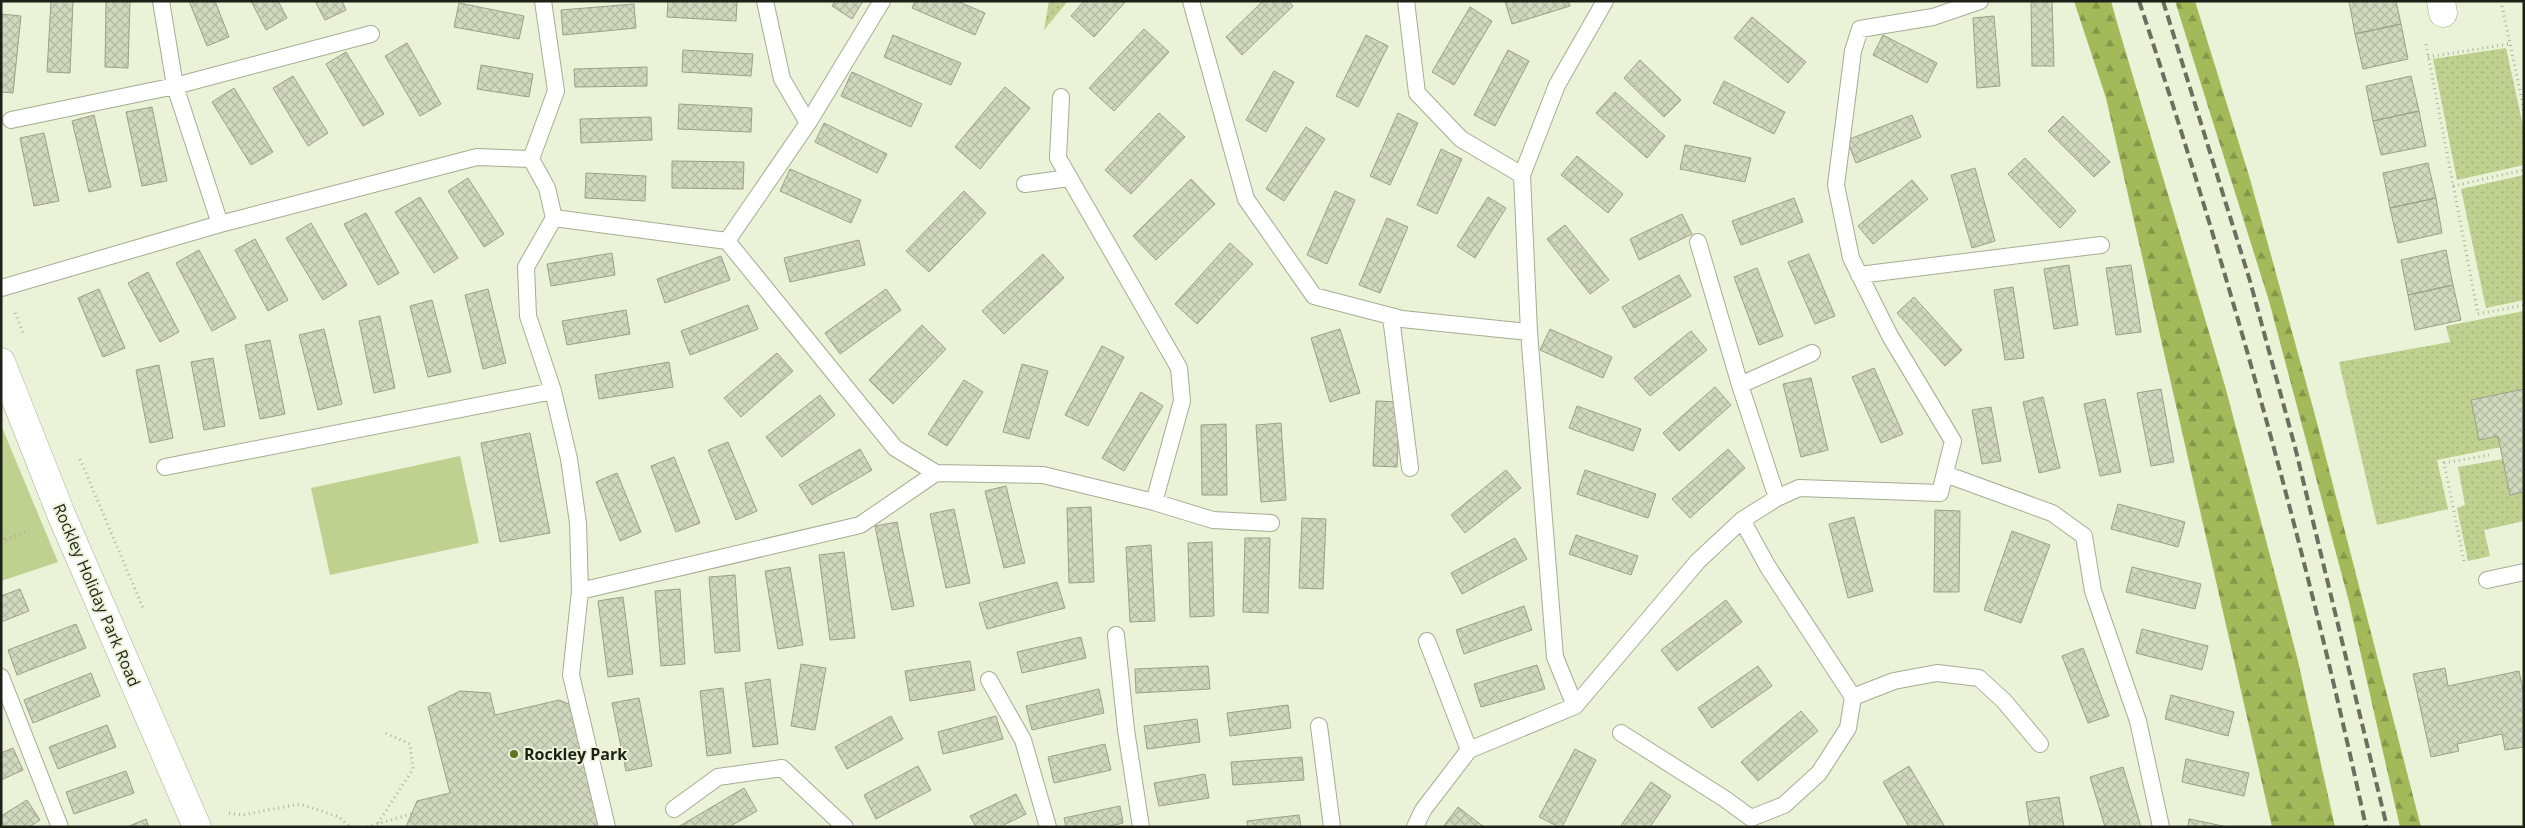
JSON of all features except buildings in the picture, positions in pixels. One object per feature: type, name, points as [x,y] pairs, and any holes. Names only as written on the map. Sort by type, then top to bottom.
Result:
[{"type":"street","name":"Rockley Holiday Park Road","points":[[1,362],[61,514],[197,827]]},
{"type":"lane","points":[[161,1],[175,86],[220,224]]},
{"type":"lane","points":[[543,1],[556,92],[531,159],[547,188],[554,218],[526,267],[528,316],[553,391],[569,459],[578,523],[580,591],[571,675],[607,827]]},
{"type":"lane","points":[[765,1],[782,78],[808,123]]},
{"type":"lane","points":[[727,240],[808,123],[882,1]]},
{"type":"lane","points":[[1191,1],[1246,199],[1314,296],[1391,317],[1529,332]]},
{"type":"lane","points":[[1406,1],[1417,93],[1461,139],[1522,175]]},
{"type":"lane","points":[[1576,706],[1555,657],[1529,332],[1522,175],[1557,85],[1606,1]]},
{"type":"lane","points":[[1415,827],[1423,810],[1469,750],[1576,706],[1698,561],[1742,520],[1778,498],[1799,488],[1940,493],[1953,441],[1890,336],[1850,258],[1836,185],[1853,51],[1860,29],[1933,17],[1980,1]]},
{"type":"lane","points":[[11,120],[175,86],[371,34]]},
{"type":"lane","points":[[1061,97],[1058,158],[1180,368],[1182,402],[1154,502]]},
{"type":"lane","points":[[2,288],[220,224],[478,157],[531,159]]},
{"type":"lane","points":[[1025,184],[1069,178]]},
{"type":"lane","points":[[554,218],[727,240],[895,448],[936,473],[1043,475],[1154,502],[1213,520],[1271,523]]},
{"type":"lane","points":[[1698,242],[1740,385],[1778,498]]},
{"type":"lane","points":[[1859,275],[2101,245]]},
{"type":"lane","points":[[1391,317],[1410,468]]},
{"type":"lane","points":[[1740,385],[1812,353]]},
{"type":"lane","points":[[165,467],[553,391]]},
{"type":"lane","points":[[580,591],[860,525],[936,473]]},
{"type":"lane","points":[[1945,474],[2052,513],[2084,536],[2094,590],[2138,720],[2161,827]]},
{"type":"lane","points":[[1620,733],[1725,799],[1751,818],[1784,805],[1819,773],[1848,728],[1853,697],[1768,567],[1742,520]]},
{"type":"lane","points":[[2487,580],[2524,572]]},
{"type":"lane","points":[[1116,635],[1126,730],[1141,827]]},
{"type":"lane","points":[[1427,641],[1469,750]]},
{"type":"lane","points":[[1853,697],[1894,681],[1937,673],[1979,678],[2004,701],[2040,744]]},
{"type":"lane","points":[[1,677],[60,827]]},
{"type":"lane","points":[[989,680],[1024,740],[1048,827]]},
{"type":"lane","points":[[1320,726],[1332,827]]},
{"type":"lane","points":[[674,809],[718,777],[782,768],[846,827]]},
{"type":"path","points":[[2501,1],[2524,110]]},
{"type":"path","points":[[2442,7],[2426,43],[2478,314],[2524,305]]},
{"type":"path","points":[[2428,57],[2509,44]]},
{"type":"path","points":[[2453,186],[2524,170]]},
{"type":"path","points":[[2,288],[28,342]]},
{"type":"path","points":[[76,451],[144,611]]},
{"type":"path","points":[[2465,565],[2444,463],[2489,455]]},
{"type":"path","points":[[1,534],[5,541]]},
{"type":"path","points":[[378,824],[413,769],[410,744],[385,733]]},
{"type":"path","points":[[226,812],[242,815],[300,804],[339,817],[350,827]]},
{"type":"path","points":[[367,827],[411,814]]},
{"type":"green space","points":[[1049,1],[1068,1],[1044,30]]},
{"type":"green space","points":[[2074,1],[2111,1],[2225,386],[2298,661],[2335,827],[2272,827],[2106,98]]},
{"type":"green space","points":[[2175,1],[2195,1],[2250,179],[2316,419],[2421,827],[2400,827],[2349,602],[2269,301]]},
{"type":"green space","points":[[2506,48],[2524,130],[2524,165],[2457,180],[2433,59]]},
{"type":"green space","points":[[2524,175],[2524,300],[2486,308],[2461,189]]},
{"type":"green space","points":[[2524,311],[2524,389],[2471,400],[2479,440],[2498,436],[2501,447],[2437,460],[2448,509],[2377,525],[2339,362],[2450,342],[2446,326]]},
{"type":"green space","points":[[1,425],[58,562],[1,581]]},
{"type":"green space","points":[[460,456],[479,543],[330,575],[311,488]]},
{"type":"green space","points":[[2503,459],[2524,492],[2524,521],[2484,530],[2490,556],[2468,561],[2457,508],[2465,505],[2458,467]]},
{"type":"railway","points":[[2139,1],[2204,205],[2264,411],[2318,618],[2366,827]]},
{"type":"railway","points":[[2163,1],[2250,281],[2295,447],[2387,827]]},
{"type":"place","name":"Rockley Park","points":[[514,754]]}]
